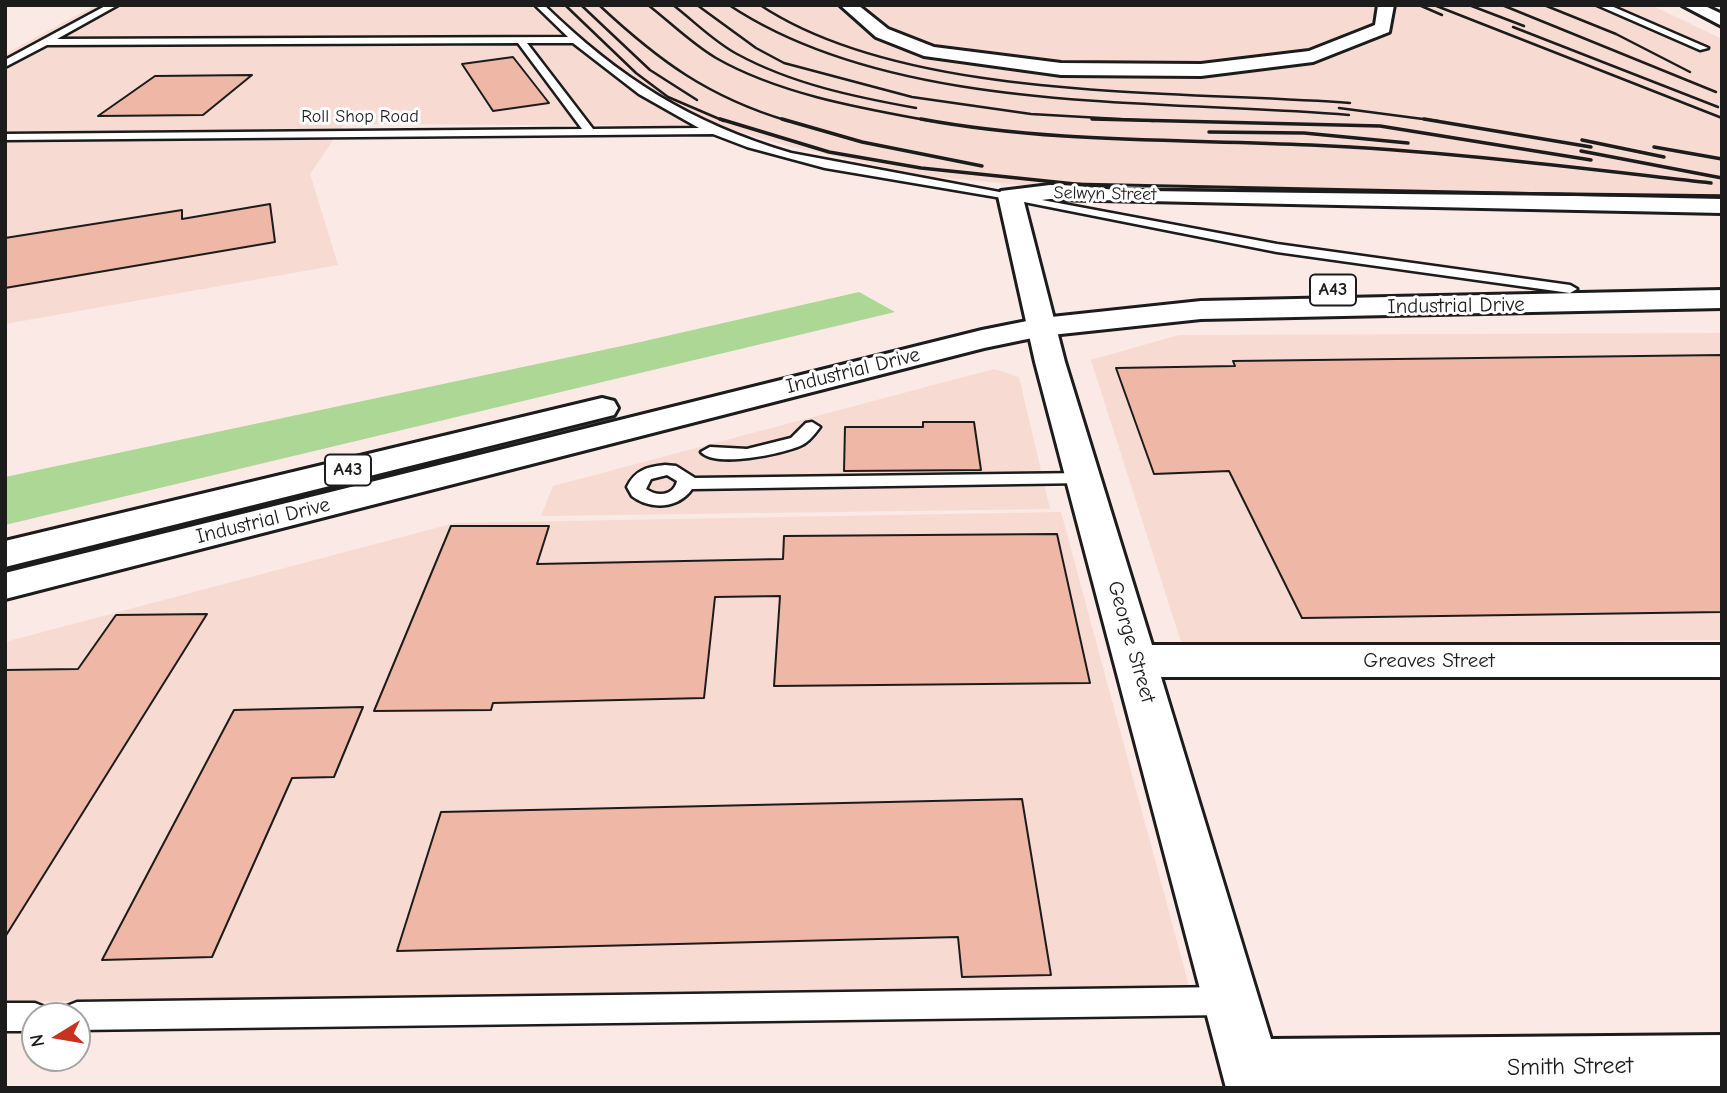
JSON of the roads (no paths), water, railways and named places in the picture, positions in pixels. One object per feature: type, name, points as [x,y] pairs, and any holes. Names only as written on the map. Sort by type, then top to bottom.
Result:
[{"type":"main road","points":[[848,5],[882,33],[930,52],[1061,69],[1176,70],[1201,70],[1314,56],[1382,28],[1386,5]]},
{"type":"main road","points":[[1690,5],[1722,20]]},
{"type":"main road","points":[[1708,5],[1722,12]]},
{"type":"main road","name":"Selwyn Street","points":[[1010,196],[1050,192],[1722,206]]},
{"type":"main road","name":"George Street","points":[[1010,196],[1039,316],[1253,1078]]},
{"type":"main road","name":"Industrial Drive","points":[[5,586],[982,338],[1039,316],[1213,292],[1722,285]]},
{"type":"main road","name":"Industrial Drive","points":[[5,554],[972,316],[1722,299]]},
{"type":"main road","name":"Greaves Street","points":[[1136,661],[1722,661]]},
{"type":"main road","name":"Smith Street","points":[[1253,1078],[1722,1065]]},
{"type":"lane","points":[[5,64],[114,5]]},
{"type":"lane","name":"Selwyn Street","points":[[538,5],[573,40],[616,76],[715,131],[806,162],[1010,196]]},
{"type":"lane","points":[[1601,5],[1703,48]]},
{"type":"lane","points":[[520,40],[590,132]]},
{"type":"lane","points":[[45,42],[573,40]]},
{"type":"lane","name":"Roll Shop Road","points":[[5,137],[715,131]]},
{"type":"lane","points":[[1010,196],[1277,248],[1570,289]]},
{"type":"lane","points":[[710,452],[747,454],[797,442],[812,427]]},
{"type":"lane","points":[[686,484],[1085,478]]},
{"type":"lane","points":[[91,1016],[1231,1001]]},
{"type":"waterway","points":[[1666,5],[1675,6]]},
{"type":"railway","points":[[565,5],[636,73],[668,97],[724,121]]},
{"type":"railway","points":[[581,5],[650,70],[697,100]]},
{"type":"railway","points":[[599,5],[664,60],[686,75],[733,101],[783,119]]},
{"type":"railway","points":[[648,5],[690,40],[740,71],[820,98],[931,121]]},
{"type":"railway","points":[[673,5],[737,54],[780,74],[824,88],[916,108]]},
{"type":"railway","points":[[697,5],[756,48],[784,63],[912,97],[1031,114],[1139,120]]},
{"type":"railway","points":[[729,5],[795,41],[868,66],[947,84],[1112,102],[1349,115]]},
{"type":"railway","points":[[760,5],[820,37],[889,59],[965,75],[1045,86],[1126,92],[1350,103]]},
{"type":"railway","points":[[1419,5],[1442,15]]},
{"type":"railway","points":[[1434,5],[1722,118]]},
{"type":"railway","points":[[1469,5],[1524,26]]},
{"type":"railway","points":[[1502,5],[1716,92]]},
{"type":"railway","points":[[1544,5],[1616,34],[1690,72]]},
{"type":"railway","points":[[1513,27],[1718,107]]},
{"type":"railway","points":[[1339,108],[1428,120]]},
{"type":"railway","points":[[720,119],[829,152],[921,168],[1123,189],[1722,196]]},
{"type":"railway","points":[[783,119],[862,142],[982,166]]},
{"type":"railway","points":[[783,119],[788,121]]},
{"type":"railway","points":[[921,119],[969,127],[1067,136],[1411,151],[1711,183]]},
{"type":"railway","points":[[1092,119],[1139,120]]},
{"type":"railway","points":[[1424,119],[1428,120]]},
{"type":"railway","points":[[1139,120],[1380,126],[1591,160]]},
{"type":"railway","points":[[1139,120],[1154,121]]},
{"type":"railway","points":[[1428,120],[1438,121]]},
{"type":"railway","points":[[1428,120],[1591,147]]},
{"type":"railway","points":[[1209,132],[1304,133],[1408,143]]},
{"type":"railway","points":[[1582,140],[1664,157]]},
{"type":"railway","points":[[1654,147],[1722,159]]},
{"type":"railway","points":[[1581,151],[1722,178]]}]
